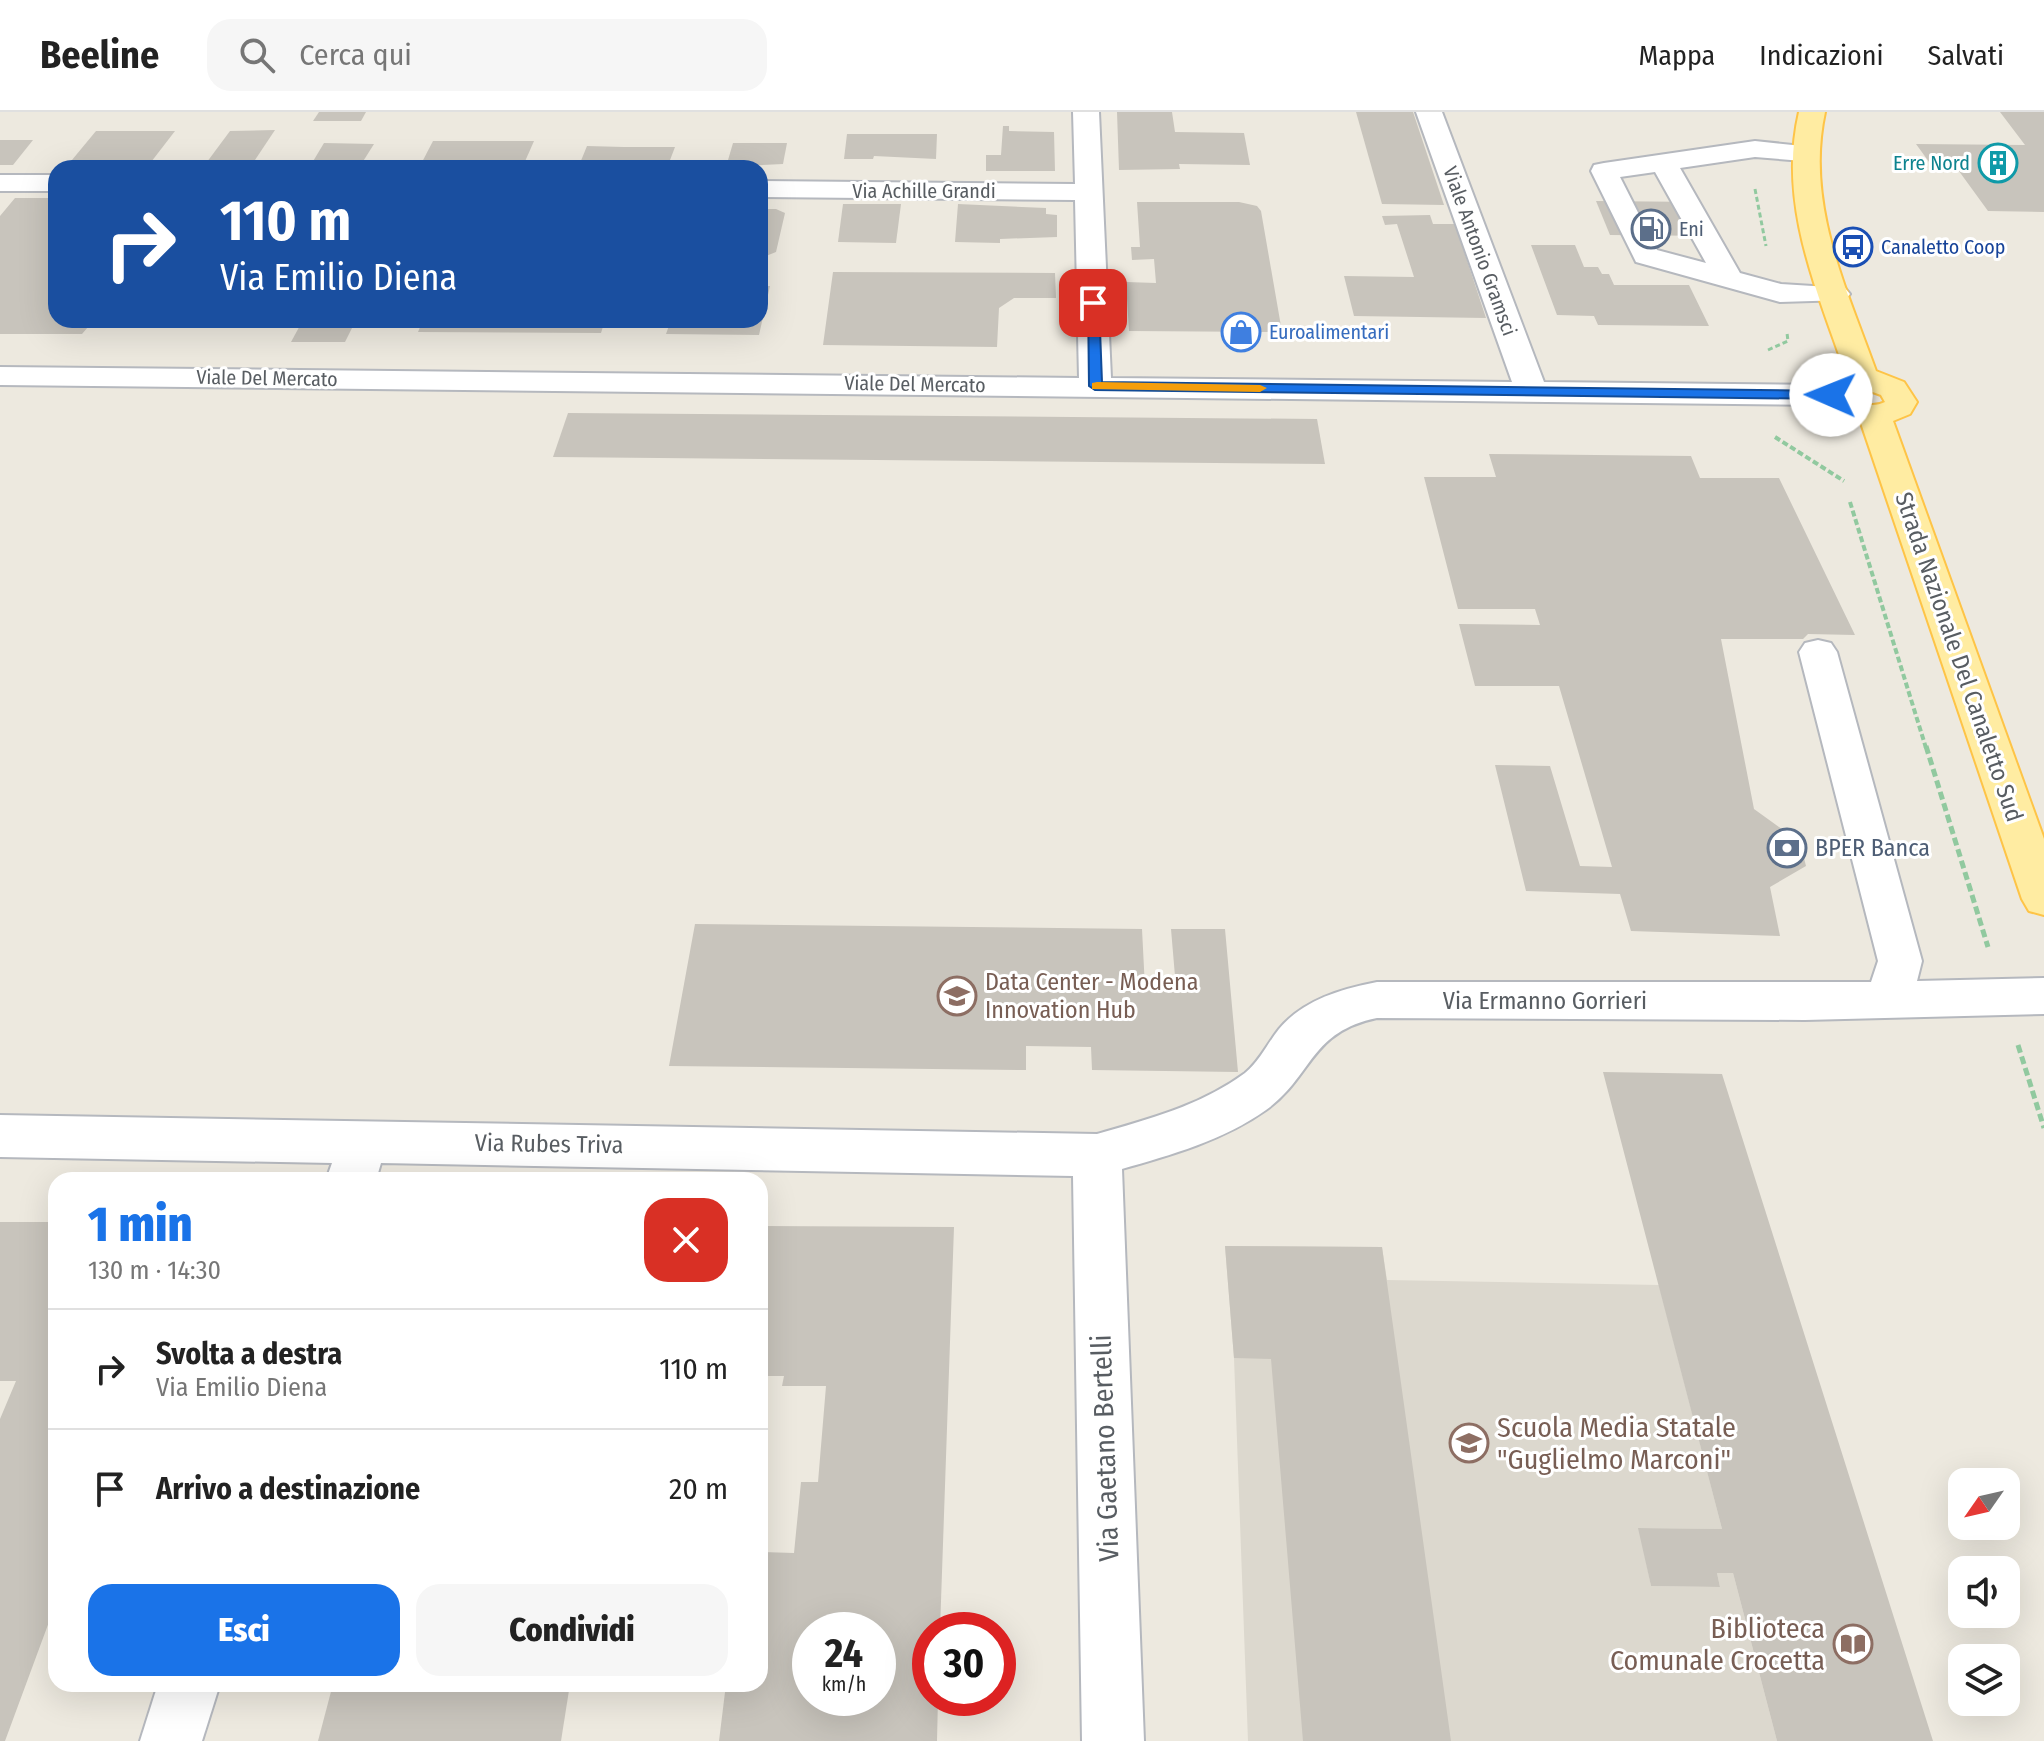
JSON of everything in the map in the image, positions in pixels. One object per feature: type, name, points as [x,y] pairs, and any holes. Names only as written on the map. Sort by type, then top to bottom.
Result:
[{"type":"main road","points":[[1812,112],[1803,153],[1808,216],[1862,377]]},
{"type":"main road","points":[[1862,377],[1893,389],[1901,402],[1894,412],[1874,415],[1847,408],[1831,395],[1829,388],[1840,379],[1862,377]]},
{"type":"main road","name":"Strada Nazionale Del Canaletto Sud","points":[[1874,415],[2044,899]]},
{"type":"street","points":[[1086,112],[1095,386]]},
{"type":"street","name":"Viale Antonio Gramsci","points":[[1429,112],[1531,391]]},
{"type":"street","points":[[1803,153],[1755,149],[1604,171],[1646,256],[1780,293],[1835,294]]},
{"type":"street","points":[[1663,162],[1729,279]]},
{"type":"street","points":[[1635,166],[1648,191]]},
{"type":"street","points":[[0,183],[48,183]]},
{"type":"street","name":"Via Achille Grandi","points":[[768,189],[1089,192]]},
{"type":"street","points":[[1669,230],[1689,268]]},
{"type":"street","name":"Viale Del Mercato","points":[[0,376],[1831,395]]},
{"type":"street","points":[[1818,652],[1900,961],[1889,999]]},
{"type":"street","name":"Via Ermanno Gorrieri","points":[[1097,1155],[1191,1127],[1231,1108],[1268,1083],[1300,1036],[1320,1017],[1345,1006],[1377,1000],[1805,1002],[2024,996]]},
{"type":"street","name":"Via Rubes Triva","points":[[0,1136],[357,1160],[1097,1155]]},
{"type":"street","name":"Via Gaetano Bertelli","points":[[1097,1155],[1113,1741]]},
{"type":"street","points":[[171,1741],[186,1692]]},
{"type":"path","points":[[1755,149],[1752,164],[1757,205],[1780,293],[1788,341],[1741,361],[1769,433],[1843,479],[2024,996],[2044,1128]]},
{"type":"shaded area","name":"Scuola Media Statale \"Guglielmo Marconi\"","points":[[1225,1246],[1382,1247],[1387,1280],[1659,1285],[1722,1529],[1639,1528],[1651,1586],[1720,1587],[1717,1573],[1733,1573],[1777,1741],[1248,1741],[1234,1358]]},
{"type":"building","points":[[319,112],[366,112],[361,121],[313,121]]},
{"type":"building","points":[[1117,112],[1172,112],[1175,132],[1244,133],[1250,165],[1179,164],[1180,169],[1119,170]]},
{"type":"building","points":[[1356,112],[1413,112],[1444,205],[1382,204]]},
{"type":"building","name":"Erre Nord","points":[[2000,112],[2044,112],[2044,212],[1988,211],[1956,167],[1932,166],[1916,144],[2025,145]]},
{"type":"building","points":[[1003,126],[1009,126],[1009,131],[1054,132],[1055,171],[986,171],[986,155],[1001,155]]},
{"type":"building","points":[[275,130],[255,160],[208,160],[230,131]]},
{"type":"building","points":[[96,131],[175,131],[153,160],[72,160]]},
{"type":"building","points":[[847,134],[937,134],[936,159],[874,156],[873,159],[844,159]]},
{"type":"building","points":[[0,140],[33,140],[13,165],[0,165]]},
{"type":"building","points":[[433,141],[534,141],[526,160],[423,160]]},
{"type":"building","points":[[324,143],[374,144],[364,160],[314,160]]},
{"type":"building","points":[[733,143],[787,143],[783,164],[768,165],[768,160],[728,160]]},
{"type":"building","points":[[587,146],[675,147],[670,160],[581,160]]},
{"type":"building","points":[[15,198],[48,198],[48,328],[87,328],[82,334],[0,334],[0,216]]},
{"type":"building","points":[[1596,201],[1701,202],[1718,236],[1610,235]]},
{"type":"building","points":[[1137,202],[1239,202],[1257,206],[1261,211],[1282,332],[1129,331],[1126,282],[1156,283],[1154,259],[1132,260],[1131,247],[1140,247]]},
{"type":"building","points":[[843,204],[901,204],[896,243],[838,242]]},
{"type":"building","points":[[958,204],[1046,208],[1046,214],[1057,215],[1057,237],[1000,239],[1000,243],[955,242]]},
{"type":"building","points":[[768,209],[785,213],[776,252],[768,255]]},
{"type":"building","points":[[1430,215],[1433,224],[1455,224],[1486,318],[1354,316],[1344,276],[1414,277],[1397,224],[1385,225],[1382,216]]},
{"type":"building","points":[[1531,245],[1575,245],[1584,267],[1598,267],[1602,274],[1609,274],[1614,285],[1689,285],[1709,326],[1598,325],[1594,316],[1557,315]]},
{"type":"building","points":[[833,272],[1055,273],[1056,298],[1014,298],[999,308],[997,347],[823,345]]},
{"type":"building","points":[[299,328],[352,328],[345,342],[291,342]]},
{"type":"building","points":[[420,328],[603,328],[601,333],[418,332]]},
{"type":"building","points":[[668,328],[761,328],[759,335],[666,334]]},
{"type":"building","points":[[568,413],[1317,419],[1325,464],[553,457]]},
{"type":"building","points":[[1489,454],[1691,456],[1700,478],[1779,478],[1855,635],[1808,634],[1803,639],[1721,639],[1754,809],[1800,842],[1806,866],[1770,887],[1780,936],[1631,931],[1620,894],[1526,891],[1495,765],[1550,766],[1580,866],[1612,867],[1559,686],[1475,686],[1459,624],[1540,625],[1535,609],[1458,609],[1424,477],[1496,477]]},
{"type":"building","points":[[695,924],[1142,929],[1145,988],[1176,988],[1171,929],[1225,929],[1238,1072],[1092,1070],[1091,1047],[1026,1046],[1026,1070],[669,1066]]},
{"type":"building","points":[[1603,1072],[1722,1074],[1933,1741],[1777,1741],[1733,1573],[1717,1573],[1720,1587],[1651,1586],[1638,1528],[1722,1529]]},
{"type":"building","points":[[0,1222],[48,1222],[48,1625],[5,1741],[0,1741],[0,1419],[16,1381],[0,1381]]},
{"type":"building","points":[[768,1226],[954,1227],[941,1612],[912,1612],[912,1716],[938,1716],[937,1741],[719,1741],[725,1692],[768,1692],[768,1552],[794,1553],[801,1482],[818,1482],[826,1386],[782,1386],[784,1376],[768,1376]]},
{"type":"building","points":[[1225,1246],[1382,1247],[1451,1741],[1303,1741],[1271,1359],[1234,1358]]},
{"type":"building","points":[[331,1692],[569,1692],[561,1741],[318,1741]]},
{"type":"slow traffic","points":[[1097,386],[1260,388]]},
{"type":"place","name":"Erre Nord","points":[[1998,163]]},
{"type":"place","name":"Eni","points":[[1651,229]]},
{"type":"place","name":"Canaletto Coop","points":[[1853,247]]},
{"type":"place","name":"Euroalimentari","points":[[1241,332]]},
{"type":"place","name":"BPER Banca","points":[[1787,848]]},
{"type":"place","name":"Data Center - Modena Innovation Hub","points":[[957,996]]},
{"type":"place","name":"Scuola Media Statale \"Guglielmo Marconi\"","points":[[1469,1443]]},
{"type":"place","name":"Biblioteca Comunale Crocetta","points":[[1853,1644]]},
{"type":"route","points":[[1093,303],[1095,386],[1831,395]]}]
